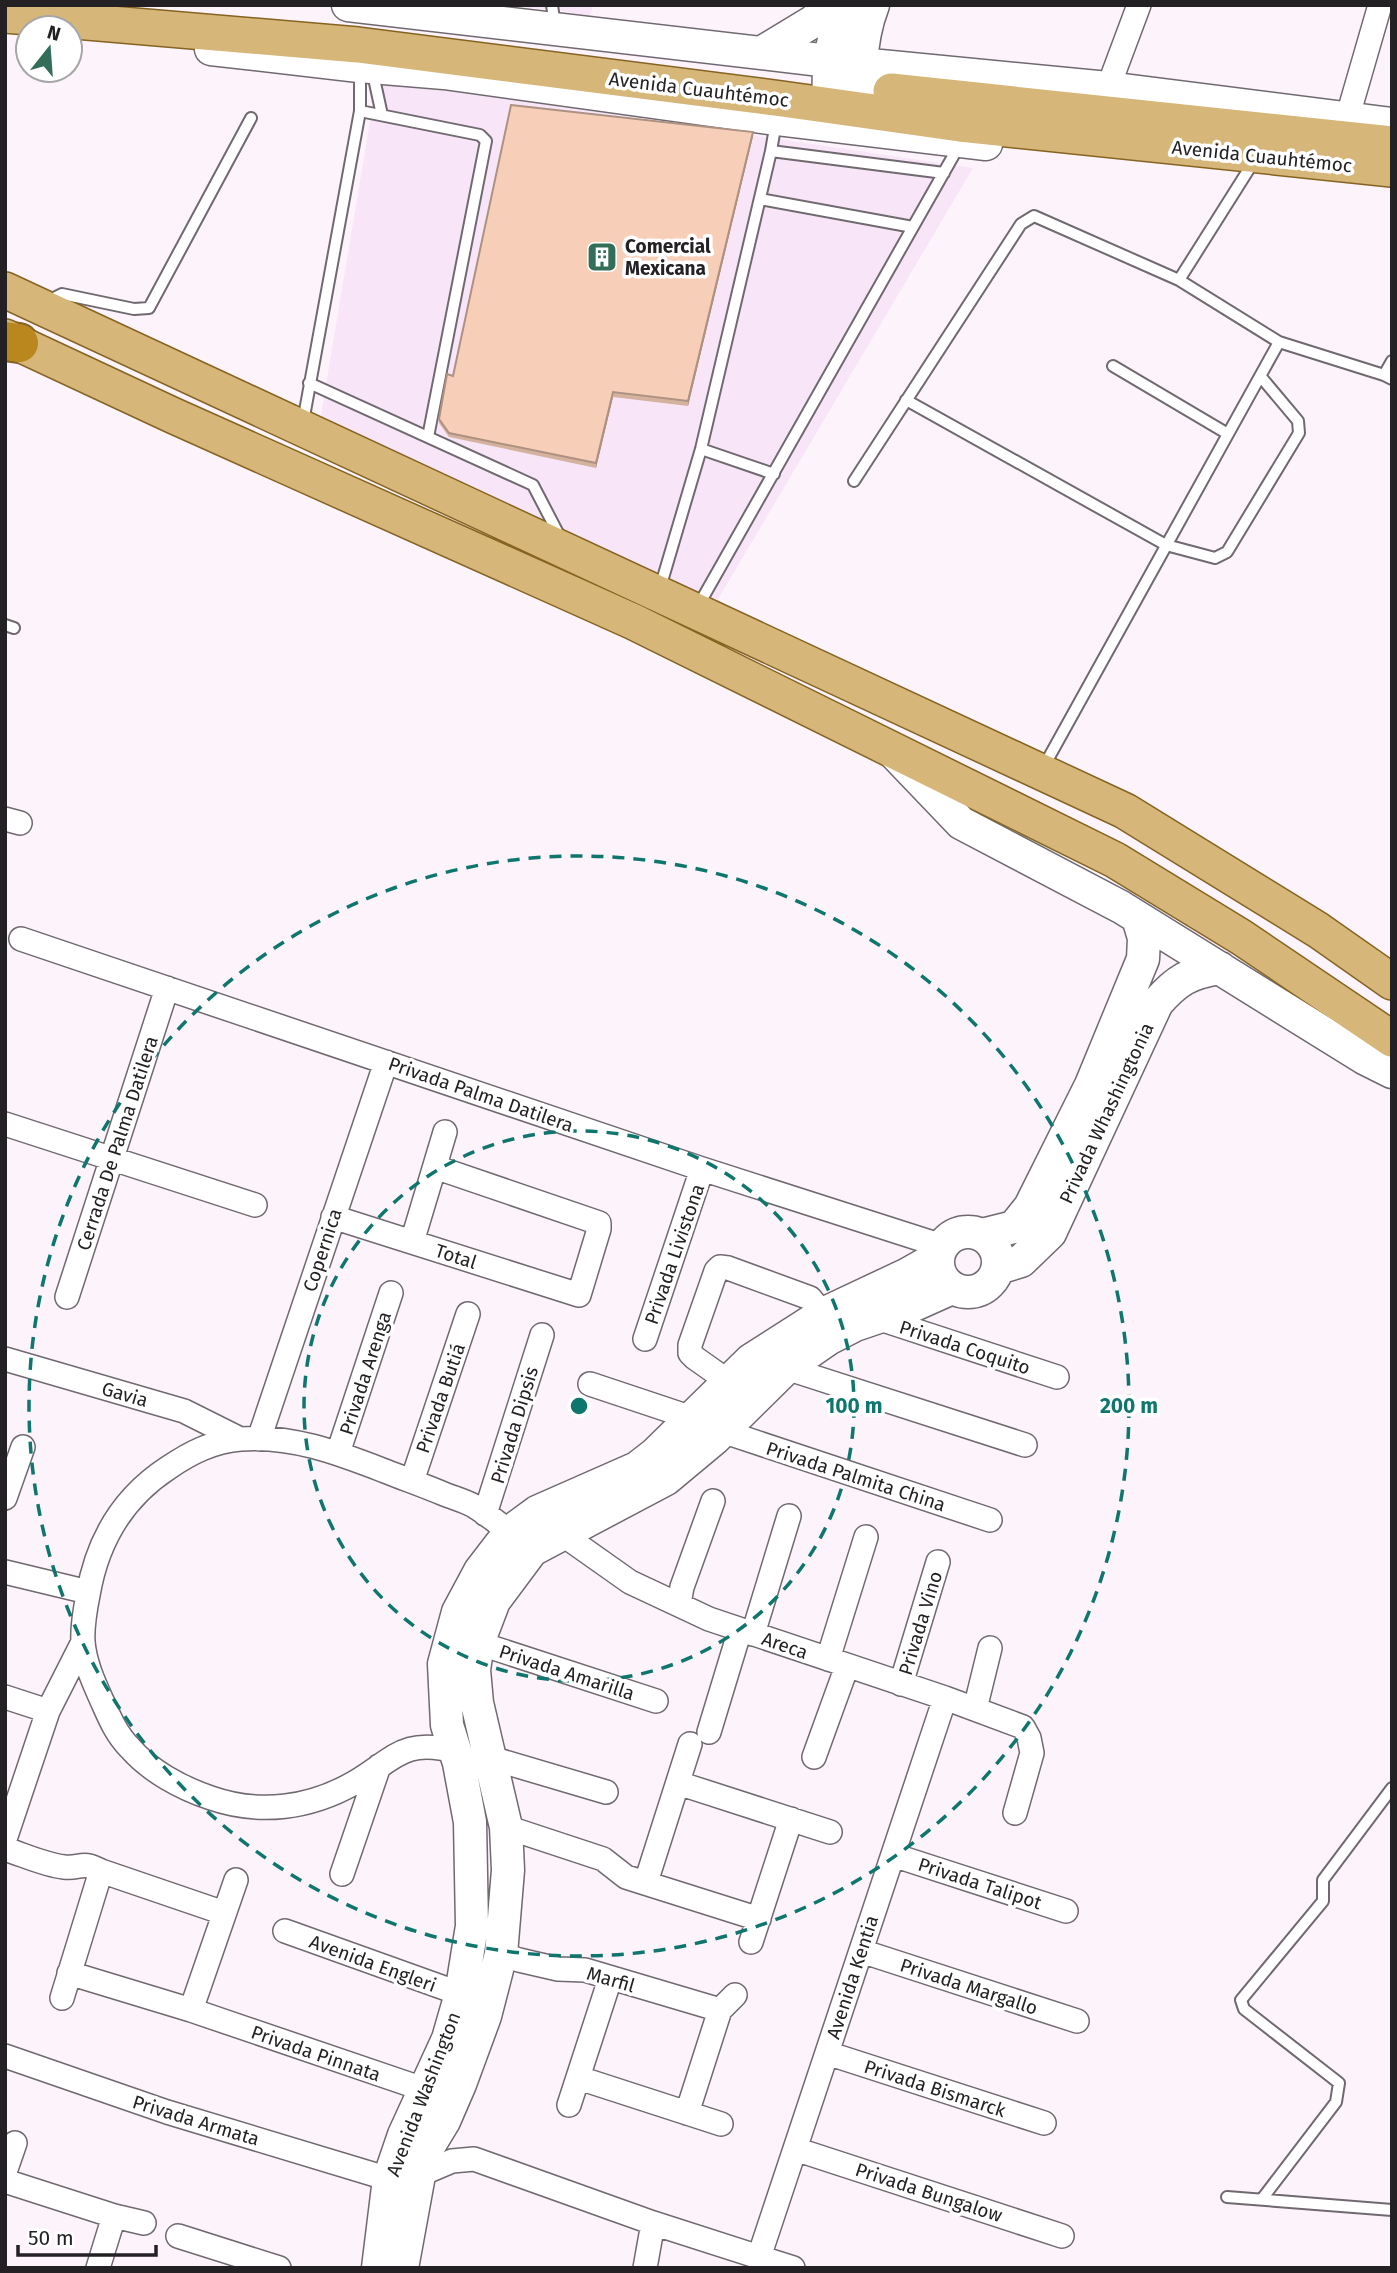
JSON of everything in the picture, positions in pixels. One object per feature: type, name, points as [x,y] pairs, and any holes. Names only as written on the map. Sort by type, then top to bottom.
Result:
[{"type":"main road","name":"Avenida Cuauhtémoc","points":[[125,5],[845,96],[1392,144]]},
{"type":"main road","name":"Avenida Cuauhtémoc","points":[[348,5],[554,17],[761,53],[845,96],[960,124],[1392,169]]},
{"type":"main road","points":[[761,53],[814,21],[830,5]]},
{"type":"main road","points":[[842,5],[845,96]]},
{"type":"main road","points":[[845,96],[873,5]]},
{"type":"main road","name":"Avenida Cuauhtémoc","points":[[5,15],[358,45],[782,99],[1108,88],[1392,124]]},
{"type":"main road","points":[[84,36],[368,75],[444,73],[776,119],[845,96],[961,141],[1392,185]]},
{"type":"main road","points":[[5,290],[567,551],[646,608]]},
{"type":"main road","points":[[10,340],[172,415],[646,608],[689,630],[892,751],[1115,860],[1241,937],[1392,1039]]},
{"type":"main road","points":[[689,630],[1041,771],[1125,811],[1318,930],[1392,982]]},
{"type":"main road","points":[[892,751],[961,823],[1138,918],[1364,1058],[1392,1072]]},
{"type":"main road","name":"Privada Whashingtonia","points":[[982,1235],[1014,1227],[1030,1208],[1091,1085],[1143,959],[1144,938],[1138,918]]},
{"type":"main road","name":"Privada Whashingtonia","points":[[998,1268],[1020,1261],[1050,1233],[1157,1003],[1173,984],[1195,972],[1220,968]]},
{"type":"main road","points":[[971,1231],[982,1235],[996,1249],[999,1258],[998,1268],[989,1284],[981,1290],[971,1292],[952,1288],[941,1275],[940,1252],[950,1237],[960,1232],[971,1231]]},
{"type":"main road","name":"Avenida Washington","points":[[402,2268],[404,2136],[448,2039],[461,1994],[472,1926],[470,1822],[447,1725],[444,1664],[458,1612],[480,1571],[509,1532],[537,1512],[637,1468],[655,1454],[751,1360],[823,1314],[908,1274],[940,1252]]},
{"type":"main road","name":"Avenida Washington","points":[[509,1532],[562,1534],[666,1479],[722,1431],[786,1367],[828,1339],[874,1317],[914,1305],[952,1288]]},
{"type":"main road","name":"Avenida Washington","points":[[378,2268],[404,2177],[428,2149],[444,2120],[485,2016],[501,1954],[508,1870],[506,1827],[477,1703],[474,1670],[478,1643],[494,1601],[509,1532]]},
{"type":"street","points":[[1108,88],[1139,5]]},
{"type":"street","points":[[1346,119],[1380,5]]},
{"type":"street","name":"Privada Palma Datilera","points":[[21,939],[940,1252]]},
{"type":"street","name":"Cerrada De Palma Datilera","points":[[67,1297],[167,988]]},
{"type":"street","name":"Copernica","points":[[250,1439],[333,1217],[386,1062]]},
{"type":"street","points":[[5,1124],[255,1205]]},
{"type":"street","points":[[412,1242],[445,1132]]},
{"type":"street","name":"Total","points":[[333,1217],[584,1302],[599,1223],[435,1167]]},
{"type":"street","name":"Privada Livistona","points":[[645,1339],[702,1169]]},
{"type":"street","points":[[729,1382],[690,1353],[690,1345],[716,1271],[720,1267],[810,1298],[823,1314]]},
{"type":"street","name":"Privada Arenga","points":[[338,1453],[391,1293]]},
{"type":"street","name":"Privada Butiá","points":[[412,1481],[468,1314]]},
{"type":"street","name":"Privada Coquito","points":[[874,1317],[1057,1377]]},
{"type":"street","name":"Privada Dipsis","points":[[509,1532],[542,1335]]},
{"type":"street","name":"Gavia","points":[[5,1359],[184,1411],[250,1439]]},
{"type":"street","points":[[786,1367],[1025,1445]]},
{"type":"street","points":[[590,1384],[692,1418]]},
{"type":"street","name":"Privada Palmita China","points":[[722,1431],[990,1520]]},
{"type":"street","points":[[455,1751],[435,1746],[415,1747],[396,1754],[355,1782],[303,1805],[241,1805],[212,1799],[183,1786],[155,1771],[130,1749],[114,1727],[89,1672],[83,1642],[89,1582],[98,1551],[113,1523],[131,1499],[155,1477],[209,1445],[250,1439],[301,1442],[338,1453],[472,1505],[509,1532]]},
{"type":"street","points":[[5,1498],[9,1471],[23,1447]]},
{"type":"street","points":[[678,1604],[713,1501]]},
{"type":"street","points":[[646,1882],[678,1783],[746,1632],[789,1516]]},
{"type":"street","name":"Areca","points":[[562,1534],[630,1582],[678,1604],[746,1632],[945,1698],[1023,1727],[1032,1753],[1015,1812]]},
{"type":"street","points":[[814,1757],[866,1538]]},
{"type":"street","name":"Privada Vino","points":[[901,1684],[938,1562]]},
{"type":"street","points":[[5,1572],[88,1592]]},
{"type":"street","points":[[5,1839],[48,1711],[83,1642]]},
{"type":"street","name":"Privada Amarilla","points":[[478,1643],[656,1701]]},
{"type":"street","points":[[975,1709],[990,1648]]},
{"type":"street","points":[[5,1697],[48,1711]]},
{"type":"street","name":"Avenida Kentia","points":[[759,2257],[945,1698]]},
{"type":"street","points":[[491,1758],[606,1792]]},
{"type":"street","points":[[342,1874],[379,1766]]},
{"type":"street","points":[[678,1783],[830,1832]]},
{"type":"street","points":[[751,1942],[791,1819]]},
{"type":"street","points":[[506,1827],[603,1859],[626,1877],[759,1919]]},
{"type":"street","points":[[5,1849],[62,1867],[81,1864],[93,1867],[223,1913]]},
{"type":"street","name":"Privada Talipot","points":[[893,1855],[1066,1911]]},
{"type":"street","points":[[62,1998],[101,1871]]},
{"type":"street","points":[[198,2012],[223,1913],[236,1880]]},
{"type":"street","name":"Avenida Engleri","points":[[285,1931],[461,1994]]},
{"type":"street","name":"Privada Margallo","points":[[860,1951],[1077,2021]]},
{"type":"street","name":"Marfil","points":[[501,1954],[558,1969],[585,1970],[610,1979],[727,2003],[687,2113]]},
{"type":"street","name":"Privada Pinnata","points":[[69,1973],[198,2012],[426,2090]]},
{"type":"street","points":[[569,2105],[610,1979]]},
{"type":"street","name":"Privada Bismarck","points":[[827,2053],[1044,2123]]},
{"type":"street","name":"Privada Armata","points":[[5,2056],[167,2112],[404,2177]]},
{"type":"street","points":[[579,2078],[721,2124]]},
{"type":"street","points":[[5,2172],[15,2143]]},
{"type":"street","name":"Privada Bungalow","points":[[795,2149],[1062,2236]]},
{"type":"street","points":[[404,2177],[452,2161],[474,2159],[653,2223],[793,2268]]},
{"type":"street","points":[[5,2181],[144,2223]]},
{"type":"street","points":[[98,2268],[114,2216]]},
{"type":"street","points":[[645,2268],[653,2223]]},
{"type":"street","points":[[178,2236],[279,2268]]},
{"type":"lane","points":[[302,429],[368,75]]},
{"type":"lane","points":[[368,75],[382,115]]},
{"type":"lane","points":[[360,111],[480,135],[486,141],[428,437]]},
{"type":"lane","points":[[41,305],[62,294],[134,309],[149,308],[251,118]]},
{"type":"lane","points":[[646,608],[701,449],[771,151],[776,119]]},
{"type":"lane","points":[[689,630],[961,141]]},
{"type":"lane","points":[[771,151],[944,173]]},
{"type":"lane","points":[[1179,280],[1249,169]]},
{"type":"lane","points":[[760,199],[913,227]]},
{"type":"lane","points":[[854,481],[1021,223],[1034,216],[1179,280],[1279,342],[1388,377],[1392,361]]},
{"type":"lane","points":[[1041,771],[1279,342]]},
{"type":"lane","points":[[1113,366],[1228,434]]},
{"type":"lane","points":[[906,400],[1166,545],[1215,558],[1227,552],[1299,433],[1298,421],[1261,377]]},
{"type":"lane","points":[[309,383],[533,485],[567,551]]},
{"type":"lane","points":[[701,449],[774,474]]},
{"type":"lane","points":[[1262,2199],[1336,2102],[1339,2083],[1244,2009],[1241,2000],[1323,1901],[1323,1880],[1392,1788]]},
{"type":"lane","points":[[1227,2197],[1392,2210]]},
{"type":"shaded area","points":[[499,5],[593,5],[590,17],[564,11]]},
{"type":"shaded area","points":[[377,79],[973,168],[711,611],[320,421]]},
{"type":"building","name":"Comercial Mexicana","points":[[511,105],[753,132],[688,401],[613,392],[596,463],[449,433],[439,419],[447,374],[453,376]]},
{"type":"place","name":"Comercial Mexicana","points":[[602,257]]}]
